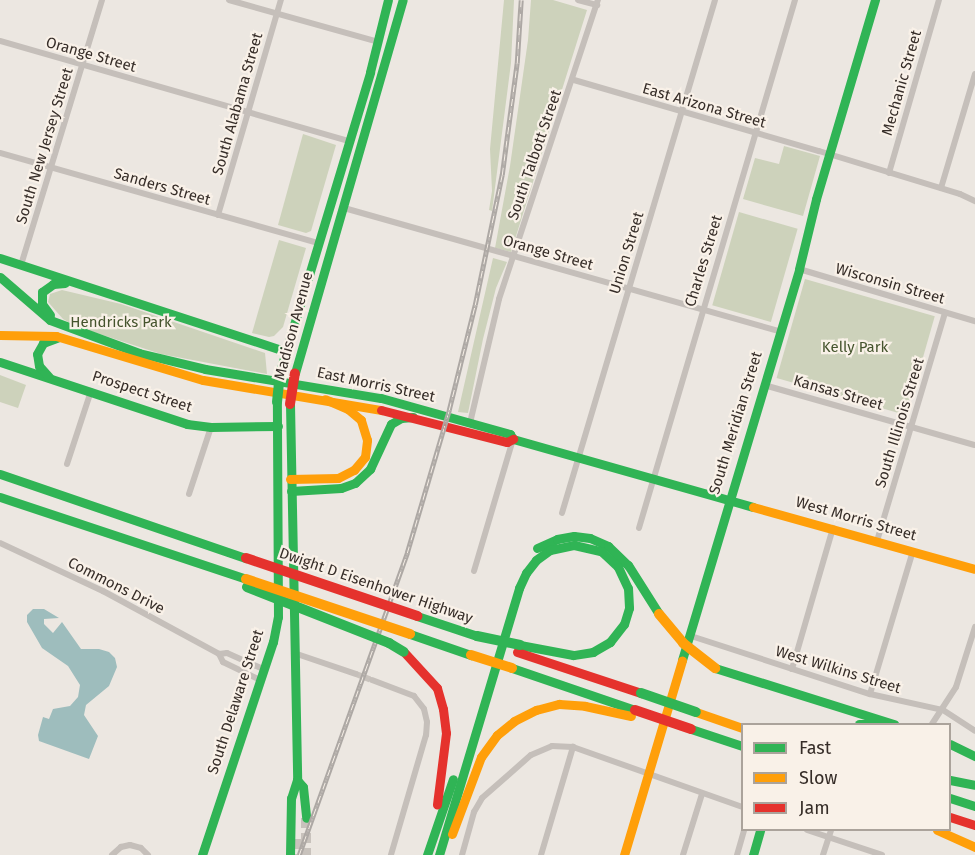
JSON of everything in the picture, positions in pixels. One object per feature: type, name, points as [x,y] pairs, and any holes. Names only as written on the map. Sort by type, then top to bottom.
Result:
[{"type":"main road","name":"Madison Avenue","points":[[280,556],[277,402],[280,371],[378,42],[388,0]]},
{"type":"main road","name":"Madison Avenue","points":[[290,855],[291,798],[297,780],[290,404],[295,373],[403,0]]},
{"type":"main road","name":"South Meridian Street","points":[[624,855],[691,636],[728,500],[799,269],[829,154],[875,0]]},
{"type":"main road","points":[[0,258],[285,351]]},
{"type":"main road","name":"East Morris Street","points":[[0,277],[45,316],[75,331],[186,365],[381,398],[510,434],[513,439],[728,500]]},
{"type":"main road","points":[[70,282],[48,286],[40,299],[43,307],[52,317],[75,331]]},
{"type":"main road","name":"East Morris Street","points":[[0,335],[35,334],[63,338],[203,380],[325,399],[413,417],[507,442],[513,439]]},
{"type":"main road","points":[[49,377],[39,366],[38,351],[46,341],[63,338]]},
{"type":"main road","name":"Prospect Street","points":[[0,362],[178,422],[212,427],[278,426]]},
{"type":"main road","points":[[290,485],[342,477],[354,470],[364,457],[367,440],[360,420],[348,409],[325,399]]},
{"type":"main road","points":[[290,485],[341,488],[358,481],[373,464],[388,427],[401,418],[413,417]]},
{"type":"main road","name":"Dwight D Eisenhower Highway","points":[[0,474],[417,616],[518,648]]},
{"type":"main road","points":[[0,497],[193,562],[246,583],[389,643],[416,662],[437,688],[445,719],[441,782],[426,855]]},
{"type":"main road","name":"West Morris Street","points":[[728,500],[975,569]]},
{"type":"main road","points":[[426,855],[513,581],[528,556],[557,539],[576,536],[596,540],[623,560],[659,614],[683,643],[715,668],[890,723]]},
{"type":"main road","points":[[438,855],[515,599],[526,573],[536,560],[550,550],[574,544],[601,551],[618,567],[628,588],[630,604],[624,624],[610,642],[592,652],[573,655],[518,648]]},
{"type":"main road","name":"South Delaware Street","points":[[202,855],[273,642],[278,617],[280,556]]},
{"type":"main road","points":[[246,583],[410,634],[512,668],[633,713],[676,724],[741,748]]},
{"type":"main road","points":[[518,648],[741,728]]},
{"type":"main road","points":[[444,855],[481,757],[507,726],[536,710],[559,704],[633,713]]},
{"type":"main road","points":[[951,744],[975,756]]},
{"type":"main road","name":"Madison Avenue","points":[[297,780],[303,787],[306,818]]},
{"type":"main road","points":[[951,780],[975,785]]},
{"type":"main road","name":"Madison Avenue","points":[[294,791],[298,839]]},
{"type":"main road","points":[[951,798],[975,806]]},
{"type":"main road","points":[[951,817],[975,825]]},
{"type":"main road","points":[[753,855],[760,831]]},
{"type":"main road","points":[[939,831],[975,847]]},
{"type":"street","name":"South New Jersey Street","points":[[21,265],[102,0]]},
{"type":"street","points":[[230,0],[378,42]]},
{"type":"street","name":"South Alabama Street","points":[[218,215],[281,0]]},
{"type":"street","points":[[578,0],[598,3]]},
{"type":"street","name":"Union Street","points":[[562,513],[715,0]]},
{"type":"street","name":"Charles Street","points":[[639,528],[795,0]]},
{"type":"street","name":"Mechanic Street","points":[[889,173],[939,0]]},
{"type":"street","name":"South Talbott Street","points":[[470,423],[499,299],[598,3]]},
{"type":"street","name":"Orange Street","points":[[0,41],[349,141]]},
{"type":"street","points":[[941,188],[975,74]]},
{"type":"street","name":"East Arizona Street","points":[[574,80],[829,154],[941,188],[975,201]]},
{"type":"street","name":"Sanders Street","points":[[0,153],[318,243]]},
{"type":"street","name":"Orange Street","points":[[344,208],[780,331]]},
{"type":"street","name":"Wisconsin Street","points":[[799,269],[975,321]]},
{"type":"street","name":"South Illinois Street","points":[[877,541],[945,313]]},
{"type":"street","name":"Kansas Street","points":[[764,385],[975,445]]},
{"type":"street","points":[[67,464],[91,391]]},
{"type":"street","points":[[189,494],[212,427]]},
{"type":"street","points":[[474,571],[513,439]]},
{"type":"street","points":[[792,669],[833,528]]},
{"type":"street","name":"Commons Drive","points":[[0,543],[103,591],[219,654]]},
{"type":"street","points":[[870,694],[913,551]]},
{"type":"street","points":[[933,723],[943,710],[960,678],[975,627]]},
{"type":"street","name":"West Wilkins Street","points":[[691,636],[870,694],[943,710],[975,730]]},
{"type":"street","points":[[227,653],[261,675],[223,662],[219,654],[227,653]]},
{"type":"street","points":[[293,653],[356,674]]},
{"type":"street","points":[[372,680],[411,694],[421,703],[427,717],[427,733],[391,855]]},
{"type":"street","points":[[462,855],[479,802],[535,753],[552,746],[573,747],[741,807]]},
{"type":"street","points":[[541,855],[573,747]]},
{"type":"street","points":[[683,855],[702,794]]},
{"type":"street","points":[[736,855],[744,831]]},
{"type":"street","points":[[810,831],[882,855]]},
{"type":"street","points":[[823,855],[831,831]]},
{"type":"street","points":[[112,855],[121,847],[130,845],[141,848],[148,855]]},
{"type":"green space","points":[[504,0],[514,0],[511,63],[492,211],[489,210],[492,191],[490,149]]},
{"type":"green space","points":[[531,0],[553,0],[587,10],[511,252],[495,248],[510,166],[528,40]]},
{"type":"green space","points":[[303,134],[336,145],[311,231],[306,233],[278,225]]},
{"type":"green space","points":[[784,146],[820,156],[803,216],[743,199],[755,158],[779,164]]},
{"type":"green space","points":[[739,212],[798,229],[771,322],[712,305]]},
{"type":"green space","points":[[279,240],[306,248],[283,327],[274,336],[269,337],[252,333]]},
{"type":"green space","points":[[493,258],[507,262],[496,288],[468,413],[458,412]]},
{"type":"green space","name":"Kelly Park","points":[[805,279],[935,316],[906,415],[777,378]]},
{"type":"green space","name":"Hendricks Park","points":[[62,290],[121,304],[265,353],[267,374],[161,354],[75,326],[63,319],[48,302],[50,294]]},
{"type":"green space","points":[[0,375],[26,385],[18,408],[0,402]]},
{"type":"water","points":[[33,609],[44,609],[59,618],[44,619],[44,624],[53,633],[62,622],[81,649],[99,649],[109,652],[115,658],[117,667],[109,686],[86,705],[84,715],[98,736],[89,759],[39,741],[38,735],[43,717],[49,719],[53,709],[70,706],[78,697],[80,685],[68,666],[42,648],[27,622],[27,615]]},
{"type":"tunnel","points":[[356,674],[372,680]]},
{"type":"tunnel","points":[[306,818],[306,855]]},
{"type":"tunnel","points":[[298,839],[298,855]]},
{"type":"railway","points":[[299,855],[407,553],[449,410],[475,305],[502,175],[517,63],[521,0]]},
{"type":"traffic: fast","points":[[280,371],[370,72],[388,0]]},
{"type":"traffic: fast","points":[[295,373],[403,0]]},
{"type":"traffic: fast","points":[[682,660],[799,269],[816,199],[875,0]]},
{"type":"traffic: fast","points":[[0,258],[285,351]]},
{"type":"traffic: fast","points":[[0,277],[50,320],[139,353],[205,369],[381,398],[510,434],[513,439],[753,507]]},
{"type":"traffic: fast","points":[[50,315],[42,304],[42,292],[53,284],[65,283]]},
{"type":"traffic: fast","points":[[49,377],[39,366],[37,354],[43,343],[57,338]]},
{"type":"traffic: fast","points":[[0,362],[187,424],[211,427],[278,426]]},
{"type":"traffic: fast","points":[[277,402],[280,371]]},
{"type":"traffic: fast","points":[[202,855],[273,642],[278,617],[277,402]]},
{"type":"traffic: fast","points":[[290,404],[297,780],[291,798],[290,855]]},
{"type":"traffic: fast","points":[[291,491],[341,488],[355,483],[370,469],[391,424],[401,418],[413,417]]},
{"type":"traffic: fast","points":[[0,474],[246,558]]},
{"type":"traffic: fast","points":[[0,497],[246,579]]},
{"type":"traffic: fast","points":[[537,548],[557,539],[574,536],[590,538],[608,546],[628,565],[659,614]]},
{"type":"traffic: fast","points":[[439,855],[519,588],[526,573],[536,560],[550,550],[574,545],[601,551],[618,567],[628,588],[629,608],[624,624],[610,642],[593,652],[573,655],[520,645]]},
{"type":"traffic: fast","points":[[247,587],[389,643],[404,652]]},
{"type":"traffic: fast","points":[[417,616],[477,636]]},
{"type":"traffic: fast","points":[[410,634],[471,655]]},
{"type":"traffic: fast","points":[[477,636],[520,645]]},
{"type":"traffic: fast","points":[[512,668],[635,710]]},
{"type":"traffic: fast","points":[[715,668],[891,723]]},
{"type":"traffic: fast","points":[[641,693],[696,712]]},
{"type":"traffic: fast","points":[[691,729],[741,746]]},
{"type":"traffic: fast","points":[[951,744],[975,756]]},
{"type":"traffic: fast","points":[[427,855],[453,779]]},
{"type":"traffic: fast","points":[[297,780],[303,787],[306,818]]},
{"type":"traffic: fast","points":[[951,780],[975,785]]},
{"type":"traffic: fast","points":[[951,798],[975,806]]},
{"type":"traffic: fast","points":[[753,855],[760,831]]},
{"type":"traffic: slow","points":[[0,335],[56,336],[203,380],[381,410]]},
{"type":"traffic: slow","points":[[290,479],[338,478],[354,470],[365,457],[367,440],[361,420],[348,409],[325,399]]},
{"type":"traffic: slow","points":[[753,507],[975,569]]},
{"type":"traffic: slow","points":[[246,579],[410,634]]},
{"type":"traffic: slow","points":[[659,614],[683,643],[715,668]]},
{"type":"traffic: slow","points":[[471,655],[512,668]]},
{"type":"traffic: slow","points":[[624,855],[682,660]]},
{"type":"traffic: slow","points":[[452,834],[481,757],[497,735],[514,721],[536,710],[559,704],[585,706],[631,716]]},
{"type":"traffic: slow","points":[[696,712],[741,728]]},
{"type":"traffic: slow","points":[[939,831],[975,847]]},
{"type":"traffic: jam","points":[[290,404],[295,373]]},
{"type":"traffic: jam","points":[[381,410],[507,442],[513,439]]},
{"type":"traffic: jam","points":[[246,558],[417,616]]},
{"type":"traffic: jam","points":[[404,652],[437,688],[443,709],[446,733],[437,804]]},
{"type":"traffic: jam","points":[[517,652],[641,693]]},
{"type":"traffic: jam","points":[[635,710],[691,729]]},
{"type":"traffic: jam","points":[[951,817],[975,825]]}]
